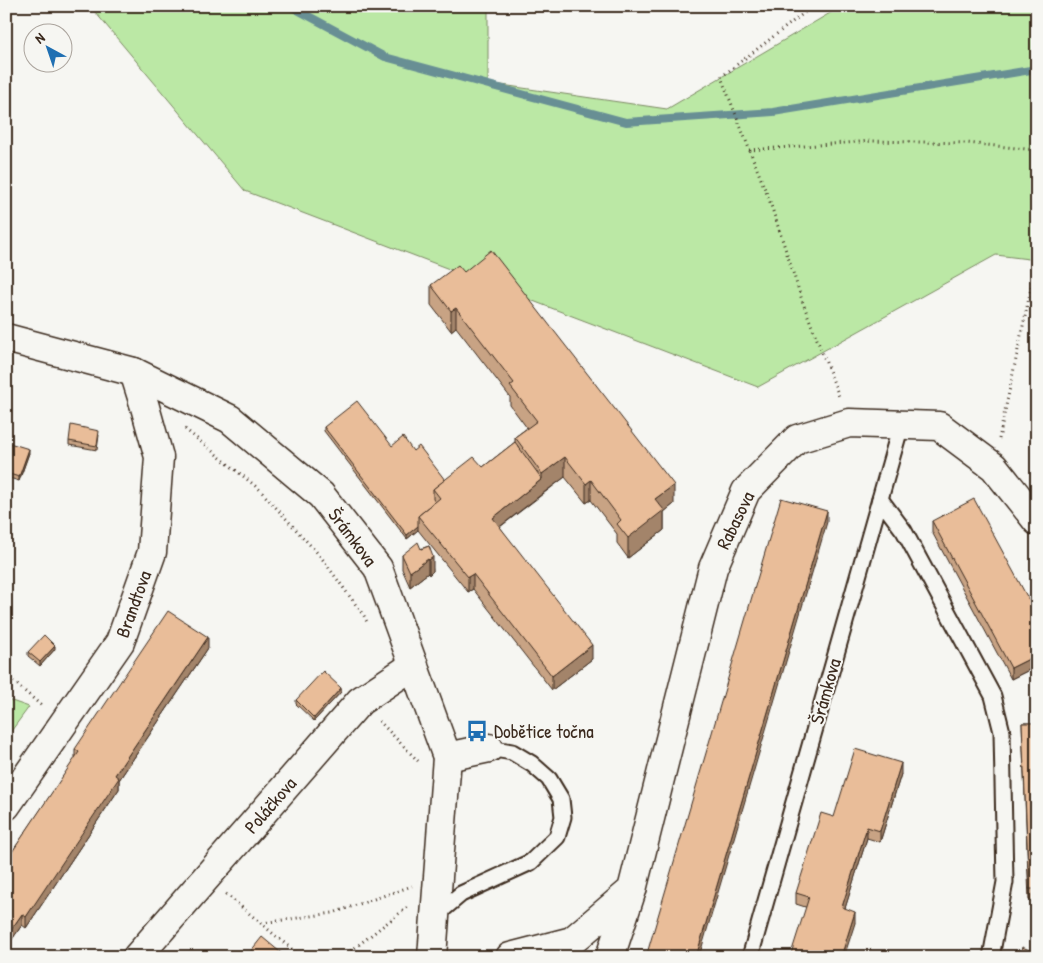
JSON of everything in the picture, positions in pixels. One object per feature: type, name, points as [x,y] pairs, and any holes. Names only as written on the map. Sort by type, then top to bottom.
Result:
[{"type":"street","name":"Šrámkova","points":[[6,338],[134,372],[230,419],[321,495],[378,568],[447,757],[426,908],[432,957]]},
{"type":"street","name":"Brandtova","points":[[6,806],[120,642],[152,552],[159,457],[134,372]]},
{"type":"street","name":"Rabasova","points":[[610,957],[632,890],[713,568],[746,491],[797,439],[849,423],[939,426],[994,467],[1037,521]]},
{"type":"street","name":"Poláčkova","points":[[137,957],[360,701],[414,665]]},
{"type":"street","points":[[447,757],[490,748]]},
{"type":"street","points":[[510,957],[572,941],[632,890]]},
{"type":"lane","name":"Šrámkova","points":[[750,957],[901,424]]},
{"type":"lane","points":[[880,499],[904,531],[992,696],[1002,732],[1005,882],[991,957]]},
{"type":"lane","points":[[426,908],[462,894],[531,862],[557,836],[563,817],[561,799],[549,779],[532,764],[512,752],[490,748]]},
{"type":"path","points":[[813,6],[721,77],[770,202],[803,303],[849,423]]},
{"type":"path","points":[[750,150],[872,141],[966,143],[1037,150]]},
{"type":"path","points":[[994,467],[1032,279],[1037,274]]},
{"type":"path","points":[[182,426],[258,489],[315,550],[364,616],[372,633]]},
{"type":"path","points":[[6,674],[63,724]]},
{"type":"path","points":[[360,701],[418,760],[421,768]]},
{"type":"path","points":[[207,877],[301,957]]},
{"type":"path","points":[[262,923],[333,913],[419,884]]},
{"type":"path","points":[[343,957],[426,908]]},
{"type":"green space","points":[[90,6],[488,6],[488,83],[667,109],[842,6],[1037,6],[1037,260],[996,255],[758,387],[245,191]]},
{"type":"green space","points":[[6,699],[29,707],[6,738]]},
{"type":"building","points":[[491,250],[674,485],[655,499],[664,510],[628,538],[617,524],[621,520],[591,480],[586,484],[565,457],[542,474],[515,437],[537,421],[510,386],[514,383],[456,308],[451,311],[431,285],[458,265],[464,272]]},
{"type":"building","points":[[357,401],[392,446],[403,437],[413,451],[419,446],[445,480],[433,489],[433,499],[435,502],[418,516],[418,526],[407,535],[324,427]]},
{"type":"building","points":[[71,425],[99,431],[97,446],[69,441]]},
{"type":"building","points":[[6,442],[29,449],[19,477],[6,473]]},
{"type":"building","points":[[515,442],[542,479],[493,518],[592,645],[552,676],[473,574],[468,577],[418,516],[440,498],[433,489],[474,457],[483,467]]},
{"type":"building","points":[[781,498],[827,511],[696,957],[646,957]]},
{"type":"building","points":[[974,499],[1037,615],[1037,655],[1011,668],[932,521]]},
{"type":"building","points":[[418,542],[421,549],[429,546],[433,557],[410,572],[402,555]]},
{"type":"building","points":[[168,611],[208,637],[115,775],[119,778],[26,917],[22,914],[6,937],[6,861],[79,752],[75,749]]},
{"type":"building","points":[[44,635],[55,646],[40,662],[28,652]]},
{"type":"building","points":[[323,671],[341,688],[314,718],[296,700]]},
{"type":"building","points":[[1022,723],[1037,723],[1037,889],[1029,889]]},
{"type":"building","points":[[855,749],[901,763],[880,831],[867,827],[842,907],[855,912],[841,957],[790,957],[809,897],[796,893],[821,813],[834,817]]},
{"type":"building","points":[[262,937],[286,957],[246,957]]},
{"type":"building","points":[[1022,947],[1037,953],[1037,957],[1019,957]]},
{"type":"waterway","points":[[290,6],[385,57],[626,122],[773,112],[1037,69]]},
{"type":"place","name":"Dobětice točna","points":[[477,731]]}]
